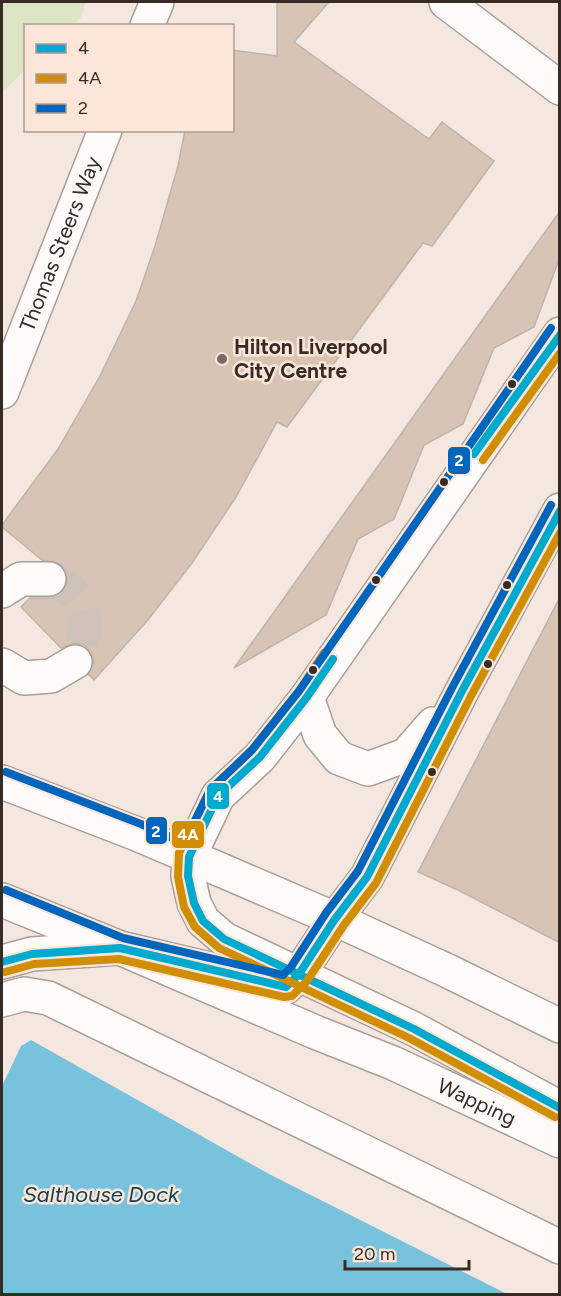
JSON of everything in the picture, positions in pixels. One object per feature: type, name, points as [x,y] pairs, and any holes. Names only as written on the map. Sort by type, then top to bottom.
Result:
[{"type":"main road","points":[[148,24],[157,2]]},
{"type":"main road","points":[[446,2],[560,88]]},
{"type":"main road","name":"Thomas Steers Way","points":[[2,392],[104,132]]},
{"type":"main road","points":[[189,856],[218,796],[260,757],[307,697],[560,334]]},
{"type":"main road","points":[[2,900],[120,948],[286,987],[299,975],[335,920],[368,876],[462,691],[560,510]]},
{"type":"main road","points":[[2,591],[21,579],[48,579]]},
{"type":"main road","points":[[2,665],[24,678],[51,676],[75,662]]},
{"type":"main road","points":[[307,697],[321,735],[339,758],[368,769],[406,755],[462,691]]},
{"type":"main road","points":[[2,782],[189,856],[448,971],[560,1026]]},
{"type":"main road","name":"Wapping","points":[[189,856],[189,876],[194,903],[203,921],[224,939],[414,1029],[560,1108]]},
{"type":"main road","points":[[2,962],[32,954],[120,948]]},
{"type":"main road","name":"Wapping","points":[[120,948],[393,1063],[560,1141]]},
{"type":"main road","points":[[2,1000],[24,994],[48,998],[560,1247]]},
{"type":"green space","points":[[2,2],[86,2],[80,19],[74,24],[24,24],[24,71],[2,93]]},
{"type":"water","name":"Salthouse Dock","points":[[31,1040],[269,1174],[507,1294],[2,1294],[2,1086],[21,1046]]},
{"type":"building","name":"Hilton Liverpool City Centre","points":[[277,2],[329,2],[294,42],[429,139],[442,122],[494,161],[432,246],[423,243],[287,427],[277,422],[236,497],[192,563],[147,621],[94,680],[88,674],[94,663],[91,652],[84,645],[75,643],[61,648],[21,607],[30,598],[49,598],[59,595],[68,580],[65,569],[58,563],[42,560],[2,525],[58,449],[100,376],[136,301],[155,246],[178,166],[185,132],[234,132],[234,50],[277,56]]},
{"type":"building","points":[[560,211],[560,257],[534,327],[494,348],[463,424],[424,445],[394,519],[358,539],[326,615],[234,668]]},
{"type":"building","points":[[560,597],[560,943],[418,872]]},
{"type":"tunnel","points":[[49,579],[70,590],[82,607],[85,616],[84,634],[75,662]]},
{"type":"transit line","name":"2","points":[[6,772],[184,843],[210,790],[252,750],[299,691],[551,328]]},
{"type":"transit line","name":"4","points":[[474,454],[560,335]]},
{"type":"transit line","name":"4A","points":[[483,460],[560,353]]},
{"type":"transit line","name":"2","points":[[6,890],[123,938],[283,975],[291,967],[326,913],[358,871],[453,686],[551,505]]},
{"type":"transit line","name":"4","points":[[2,962],[32,954],[120,948],[286,987],[299,974],[335,919],[367,877],[462,691],[560,511]]},
{"type":"transit line","name":"4A","points":[[5,972],[34,964],[119,959],[284,997],[292,996],[307,981],[344,925],[376,883],[471,696],[560,533]]},
{"type":"transit line","name":"4A","points":[[324,653],[299,691],[252,750],[210,790],[179,853],[178,877],[184,907],[195,927],[219,948],[409,1038],[555,1117]]},
{"type":"transit line","name":"4","points":[[333,659],[307,697],[260,757],[218,796],[189,857],[188,876],[194,903],[203,921],[224,939],[414,1029],[560,1108]]},
{"type":"place","name":"Hilton Liverpool City Centre","points":[[222,359]]}]
